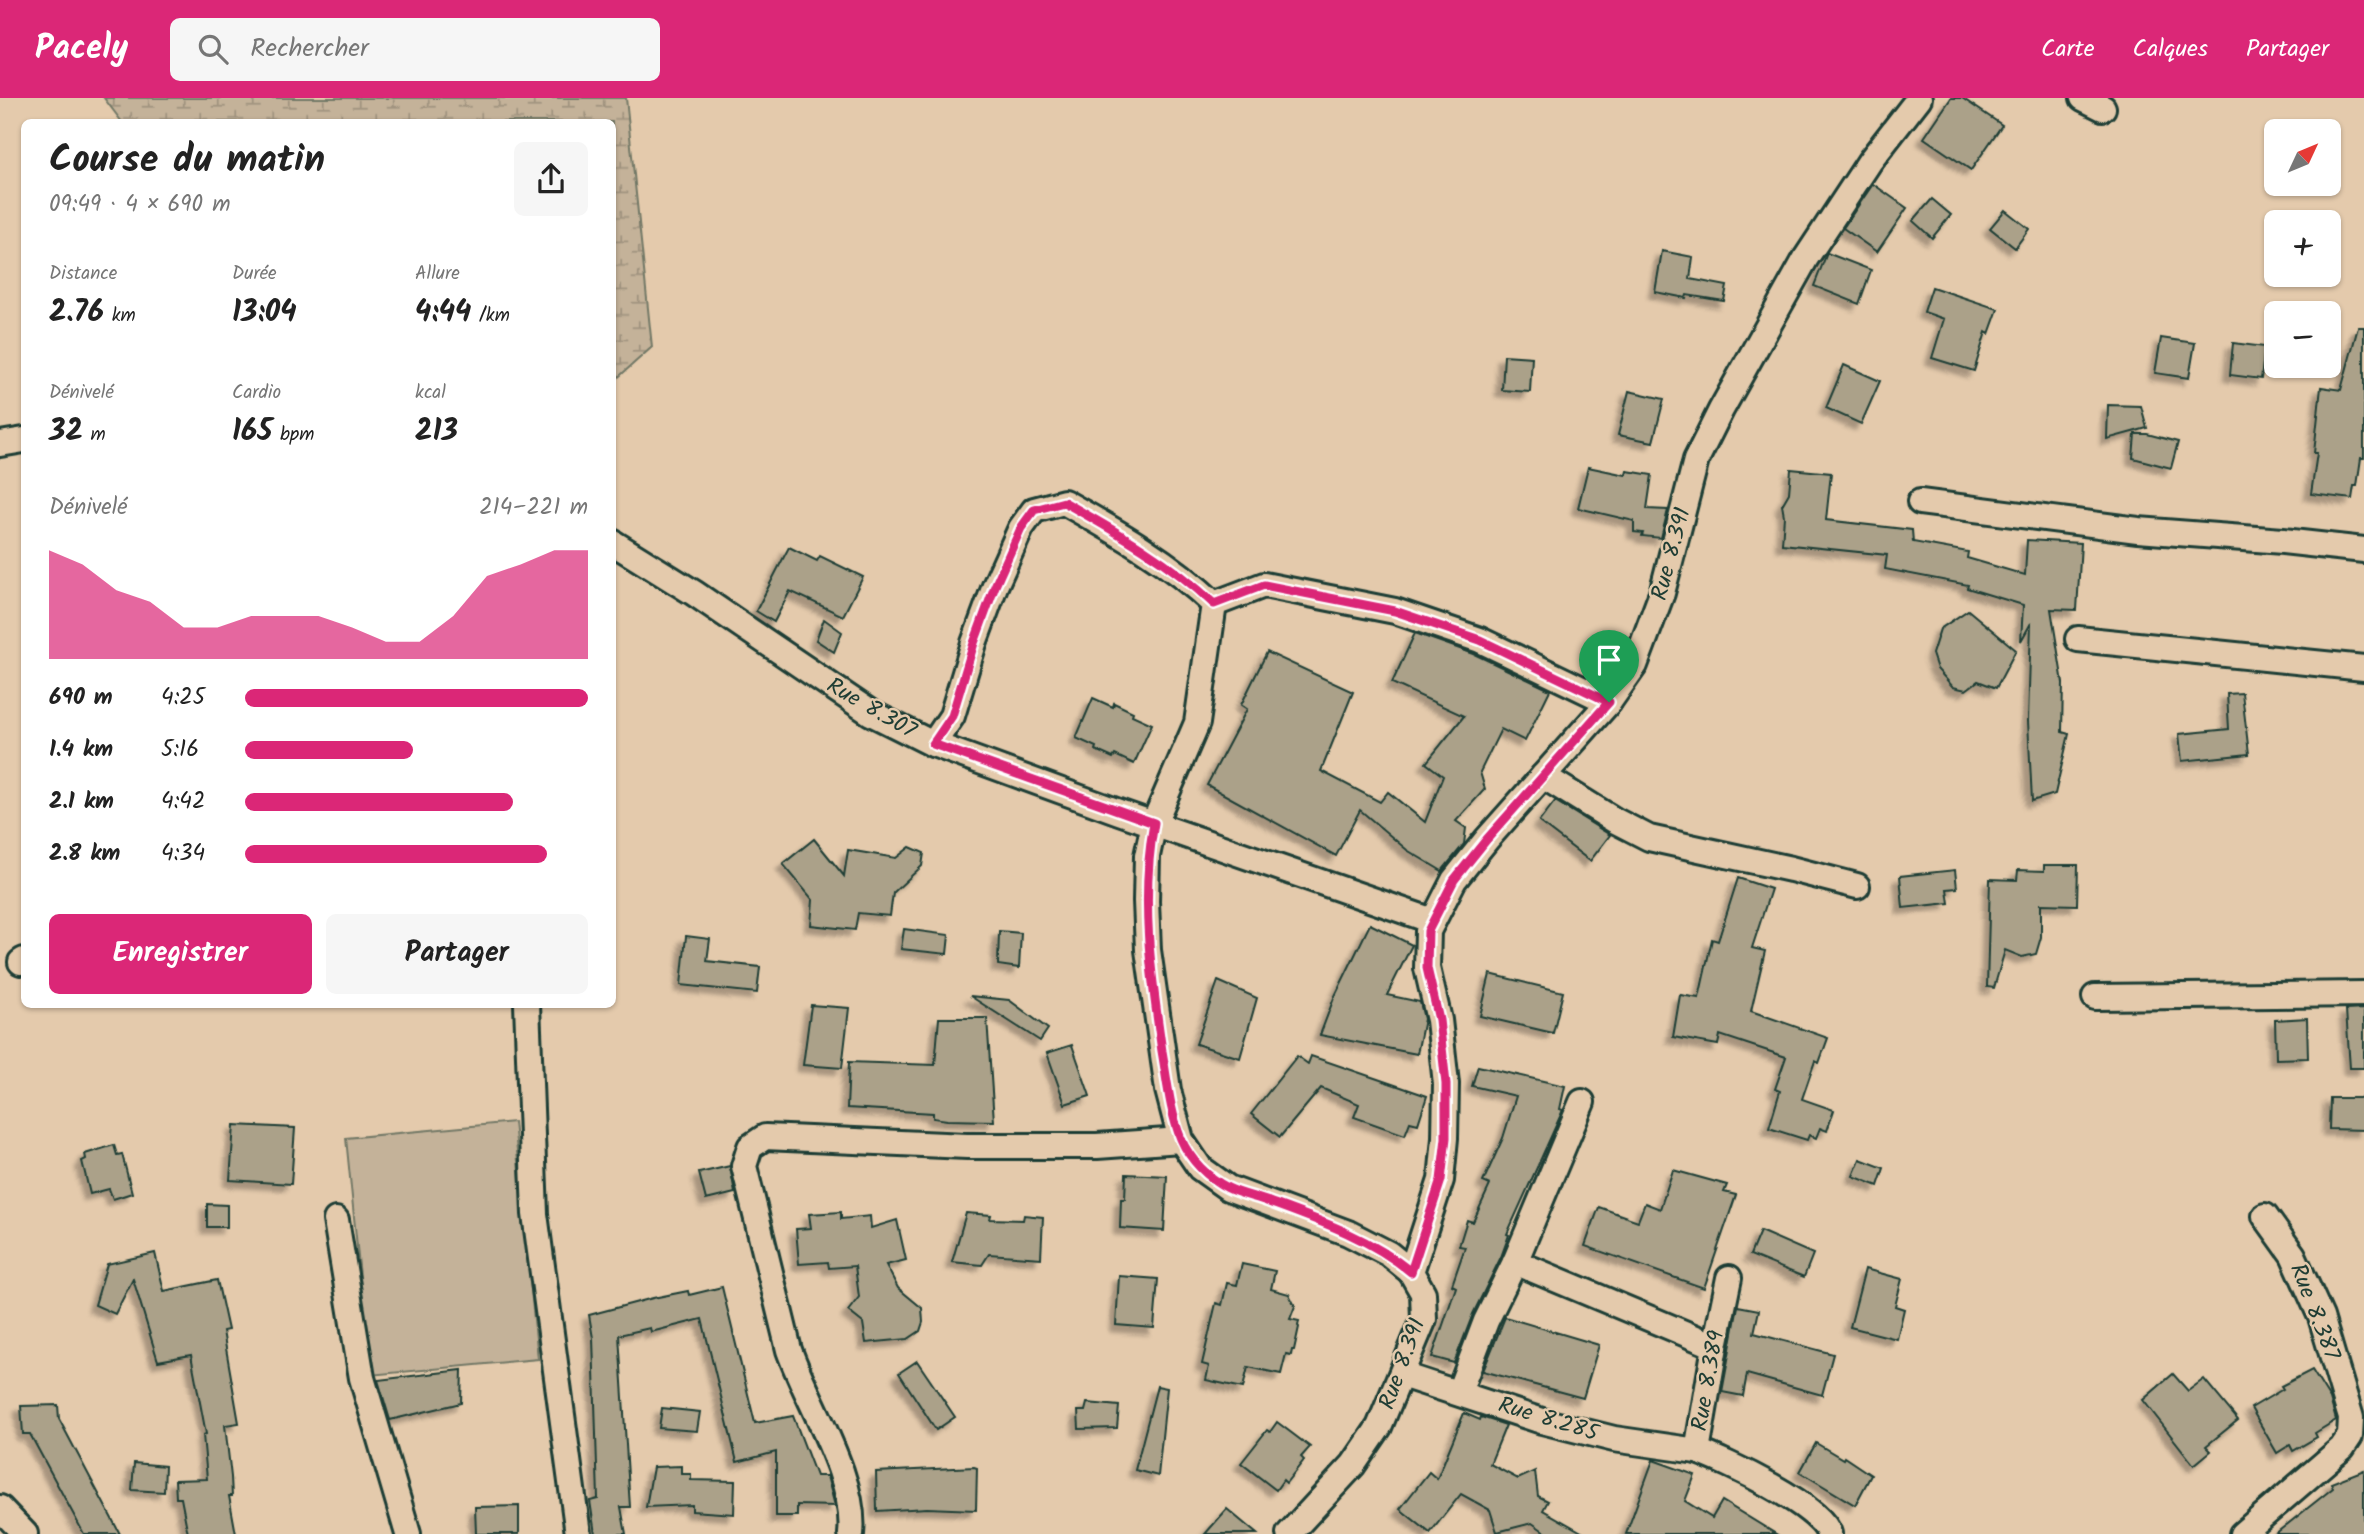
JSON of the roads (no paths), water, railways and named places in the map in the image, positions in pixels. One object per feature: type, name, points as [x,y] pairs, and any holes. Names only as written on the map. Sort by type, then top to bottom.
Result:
[{"type":"street","name":"Rue 8.391","points":[[1290,1534],[1368,1446],[1402,1375],[1424,1319],[1423,1293],[1411,1272],[1441,1180],[1446,1138],[1446,1084],[1439,1020],[1427,968],[1428,931],[1454,880],[1609,702],[1634,665],[1651,627],[1679,534],[1696,460],[1721,410],[1806,258],[1870,161],[1919,98]]},
{"type":"street","points":[[0,444],[21,440]]},
{"type":"street","points":[[933,744],[952,716],[995,586],[1021,528],[1034,510],[1064,502],[1124,536],[1190,581],[1214,604]]},
{"type":"street","points":[[1920,502],[2138,530],[2364,550]]},
{"type":"street","name":"Rue 8.307","points":[[616,544],[694,593],[871,713],[933,744],[1433,921]]},
{"type":"street","points":[[1214,604],[1264,585],[1395,611],[1480,640],[1609,702]]},
{"type":"street","points":[[1214,604],[1197,723],[1154,823],[1147,856],[1149,950],[1168,1090],[1181,1140],[1200,1168],[1228,1188],[1348,1233],[1389,1254],[1411,1272]]},
{"type":"street","points":[[2078,639],[2364,668]]},
{"type":"street","points":[[1543,776],[1614,820],[1649,838],[1857,886]]},
{"type":"street","points":[[2095,997],[2364,994]]},
{"type":"street","points":[[527,1008],[535,1214],[578,1534]]},
{"type":"street","points":[[1459,1392],[1486,1321],[1515,1262],[1582,1102]]},
{"type":"street","points":[[851,1534],[850,1501],[842,1472],[789,1350],[744,1166],[750,1147],[765,1137],[967,1146],[1097,1146],[1181,1140]]},
{"type":"street","name":"Rue 8.387","points":[[2242,1534],[2342,1448],[2350,1436],[2351,1418],[2320,1317],[2293,1255],[2265,1216]]},
{"type":"street","points":[[336,1220],[362,1378],[408,1534]]},
{"type":"street","points":[[1515,1262],[1715,1346]]},
{"type":"street","name":"Rue 8.389","points":[[1729,1278],[1697,1451],[1757,1478],[1813,1513],[1829,1534]]},
{"type":"street","name":"Rue 8.285","points":[[1402,1375],[1542,1421],[1603,1436],[1697,1451]]},
{"type":"street","points":[[0,1508],[25,1534]]}]
